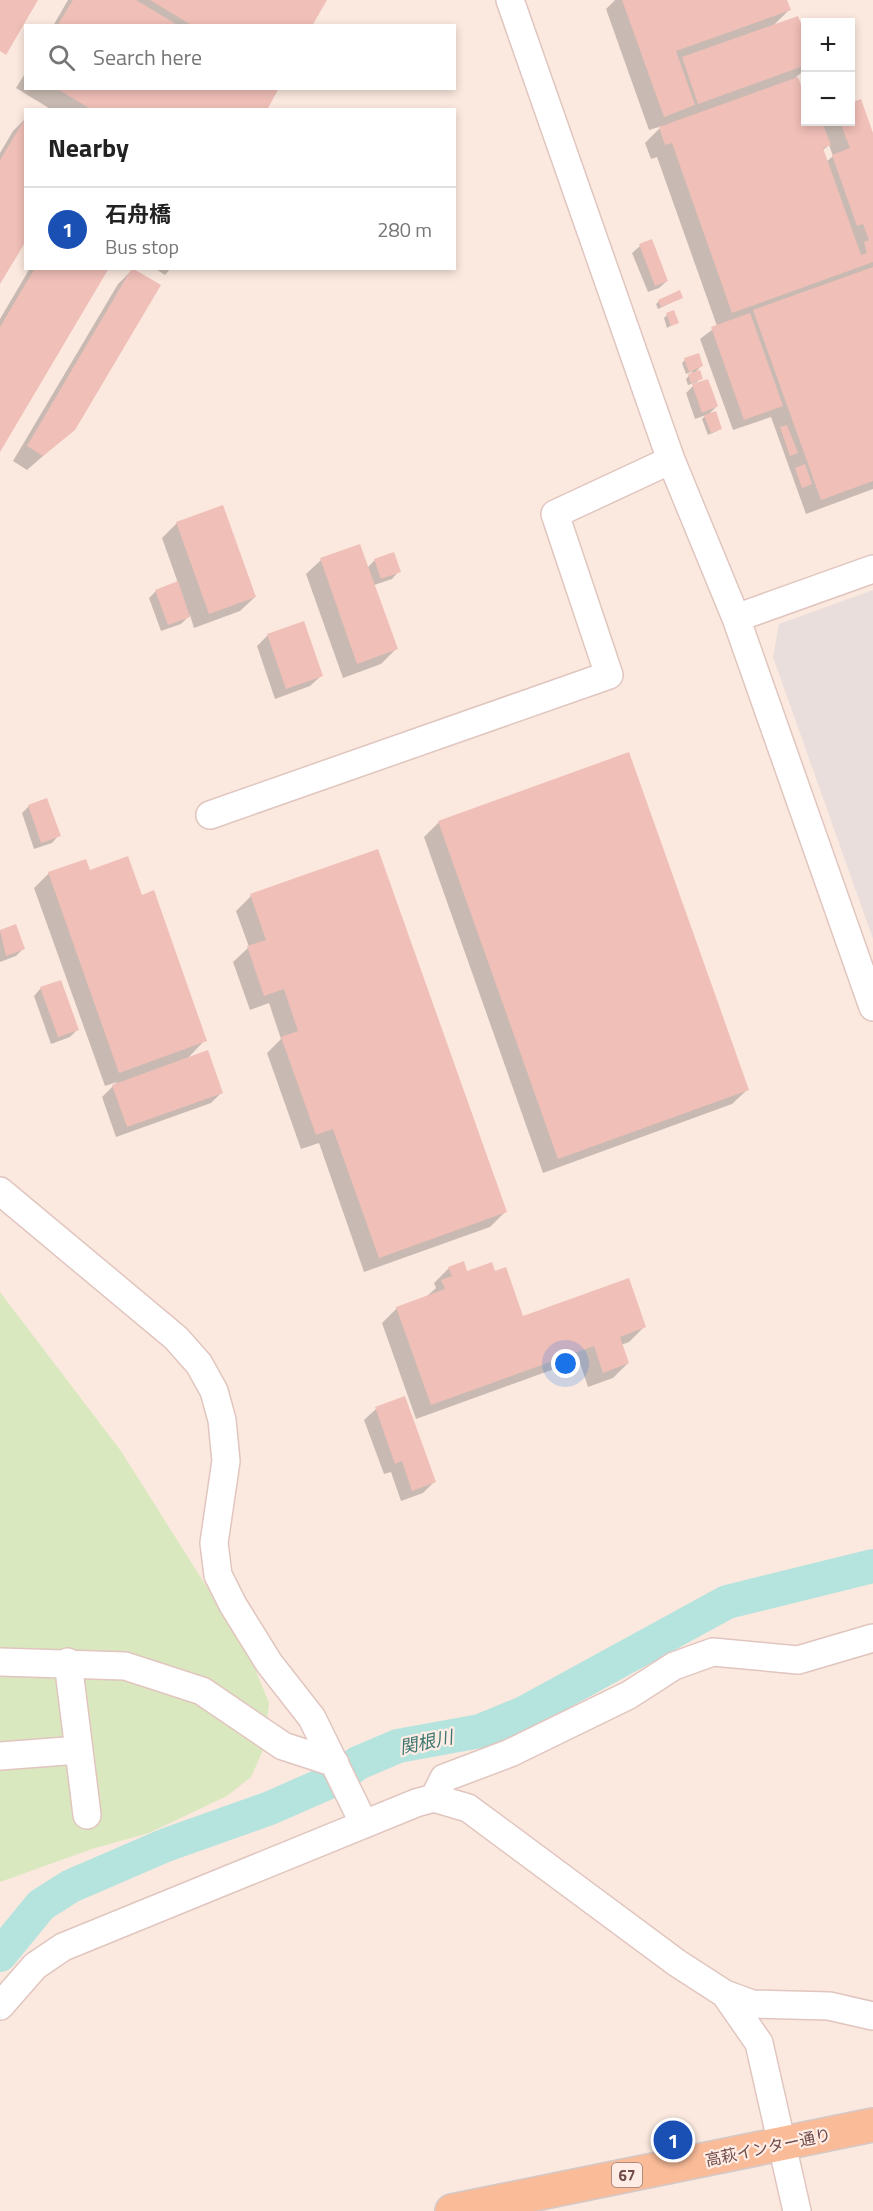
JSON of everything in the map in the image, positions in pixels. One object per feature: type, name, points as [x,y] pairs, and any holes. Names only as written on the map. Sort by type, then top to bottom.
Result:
[{"type":"main road","name":"高萩インター通り","points":[[452,2211],[873,2125]]},
{"type":"street","points":[[510,0],[671,460],[736,618],[873,1007]]},
{"type":"street","points":[[210,815],[609,675],[555,514],[671,460]]},
{"type":"street","points":[[736,618],[873,569]]},
{"type":"street","points":[[0,1191],[160,1323],[199,1364],[214,1391],[222,1420],[226,1461],[214,1544],[218,1575],[233,1605],[269,1663],[312,1718],[364,1824]]},
{"type":"street","points":[[434,1798],[444,1778],[520,1748],[629,1695],[674,1666],[713,1652],[798,1660],[873,1638]]},
{"type":"street","points":[[0,1662],[68,1662],[125,1666],[202,1692],[283,1746],[334,1763]]},
{"type":"street","points":[[68,1662],[87,1815]]},
{"type":"street","points":[[0,1756],[79,1750]]},
{"type":"street","points":[[0,2006],[35,1966],[63,1947],[416,1803],[434,1798],[468,1808],[677,1963],[725,1994],[752,2004],[829,2006],[873,2016]]},
{"type":"street","points":[[725,1994],[759,2043],[797,2211]]},
{"type":"shaded area","points":[[873,590],[873,939],[773,657],[779,624]]},
{"type":"green space","points":[[0,1292],[121,1451],[249,1654],[269,1703],[264,1748],[251,1777],[227,1796],[149,1833],[92,1849],[0,1882]]},
{"type":"building","points":[[0,0],[38,0],[6,55],[0,51]]},
{"type":"building","points":[[73,0],[136,0],[176,24],[58,24]]},
{"type":"building","points":[[150,0],[327,0],[313,24],[190,24]]},
{"type":"building","points":[[622,0],[787,0],[791,10],[676,51],[695,105],[664,117]]},
{"type":"building","points":[[798,16],[801,24],[801,67],[698,104],[682,57]]},
{"type":"building","points":[[798,77],[801,85],[801,126],[824,126],[831,145],[823,148],[861,255],[867,253],[864,242],[869,240],[863,224],[857,226],[832,155],[850,148],[842,126],[855,126],[855,101],[861,99],[873,133],[873,262],[732,313],[672,143],[665,145],[659,127]]},
{"type":"building","points":[[59,90],[278,90],[268,108],[89,108]]},
{"type":"building","points":[[24,120],[24,244],[0,284],[0,160]]},
{"type":"building","points":[[652,239],[668,281],[655,286],[639,244]]},
{"type":"building","points":[[873,267],[873,481],[821,500],[753,310]]},
{"type":"building","points":[[34,270],[108,270],[0,452],[0,327]]},
{"type":"building","points":[[131,270],[135,270],[161,285],[75,430],[43,456],[27,446]]},
{"type":"building","points":[[680,290],[683,298],[661,307],[658,300]]},
{"type":"building","points":[[674,310],[679,323],[671,326],[666,313]]},
{"type":"building","points":[[750,313],[783,406],[744,420],[711,327]]},
{"type":"building","points":[[699,353],[703,366],[689,372],[684,358]]},
{"type":"building","points":[[700,370],[703,379],[691,383],[688,374]]},
{"type":"building","points":[[708,379],[718,406],[702,413],[692,384]]},
{"type":"building","points":[[716,411],[722,429],[711,433],[704,415]]},
{"type":"building","points":[[787,425],[798,453],[790,456],[780,427]]},
{"type":"building","points":[[805,464],[812,484],[802,488],[795,468]]},
{"type":"building","points":[[223,505],[256,597],[209,614],[176,522]]},
{"type":"building","points":[[360,544],[398,649],[357,664],[320,558]]},
{"type":"building","points":[[394,552],[401,572],[381,579],[374,559]]},
{"type":"building","points":[[178,581],[190,617],[168,625],[155,590]]},
{"type":"building","points":[[304,621],[323,676],[286,689],[267,634]]},
{"type":"building","points":[[629,752],[749,1090],[558,1159],[438,821]]},
{"type":"building","points":[[47,798],[61,836],[41,843],[28,805]]},
{"type":"building","points":[[378,849],[507,1212],[379,1258],[333,1129],[316,1135],[281,1037],[298,1031],[284,989],[264,996],[247,946],[266,940],[250,894]]},
{"type":"building","points":[[128,856],[142,895],[154,890],[207,1041],[119,1073],[48,872],[86,859],[90,870]]},
{"type":"building","points":[[16,924],[25,949],[6,956],[0,930]]},
{"type":"building","points":[[61,980],[79,1030],[58,1037],[40,987]]},
{"type":"building","points":[[208,1050],[223,1093],[127,1127],[112,1085]]},
{"type":"building","points":[[464,1261],[467,1271],[492,1262],[495,1271],[506,1267],[523,1316],[629,1278],[646,1327],[620,1337],[629,1363],[603,1373],[594,1346],[431,1405],[396,1307],[445,1289],[441,1280],[452,1276],[448,1267]]},
{"type":"building","points":[[405,1396],[436,1482],[412,1491],[402,1461],[395,1464],[375,1407]]},
{"type":"waterway","name":"関根川","points":[[0,1955],[41,1905],[71,1886],[166,1845],[270,1808],[336,1779],[358,1763],[398,1746],[480,1731],[524,1713],[727,1602],[873,1566]]},
{"type":"place","name":"石舟橋","points":[[673,2140]]}]
